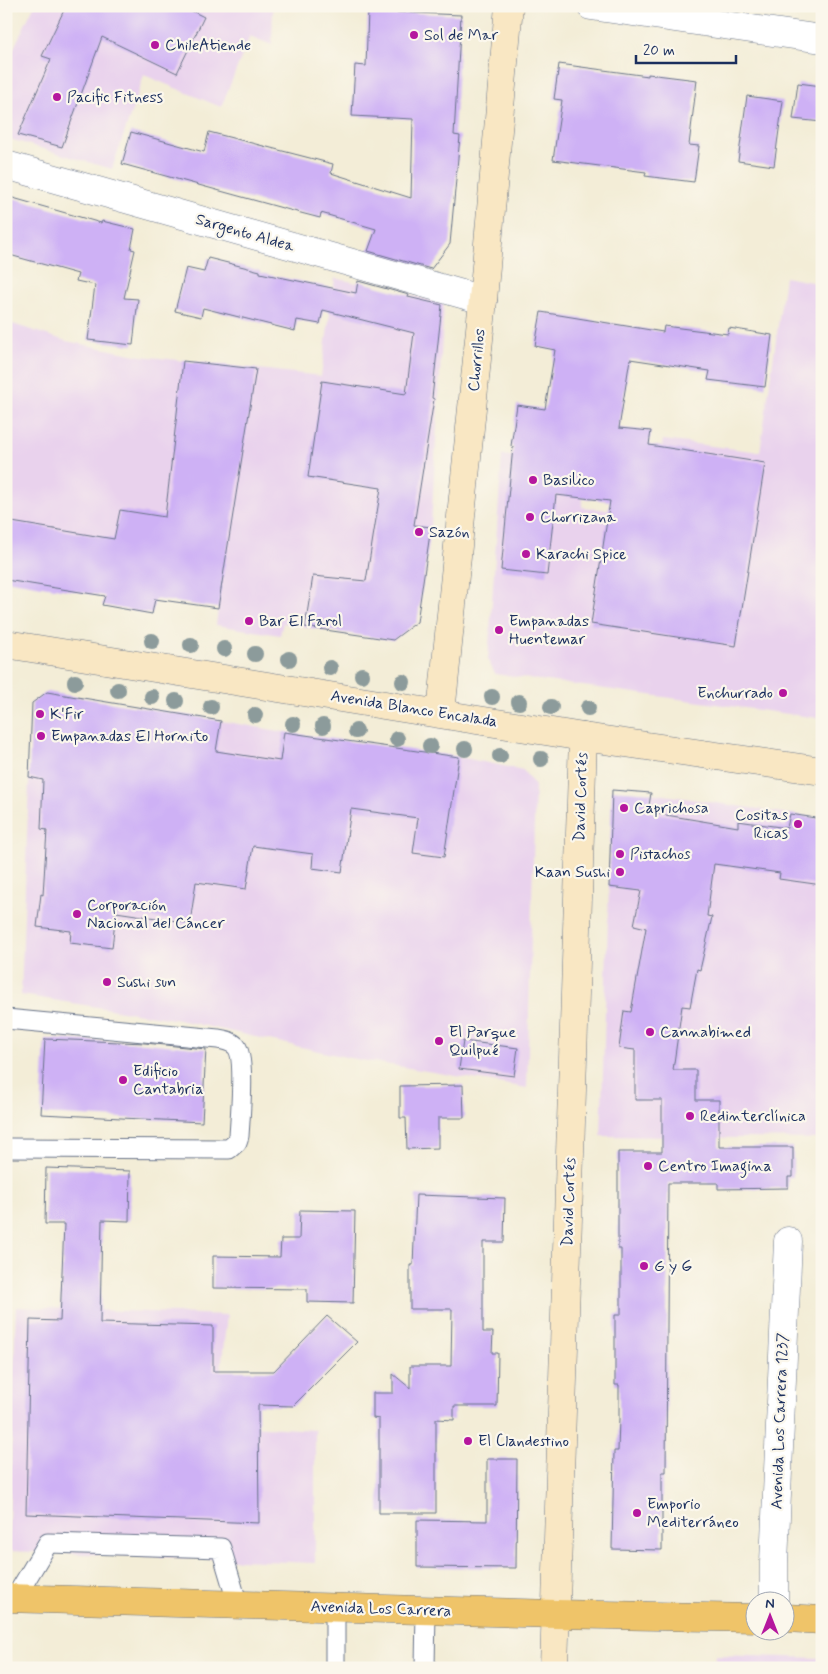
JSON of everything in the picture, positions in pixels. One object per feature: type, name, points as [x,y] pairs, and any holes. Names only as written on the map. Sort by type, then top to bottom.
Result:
[{"type":"main road","name":"Avenida Los Carrera","points":[[11,1598],[746,1618]]},
{"type":"main road","points":[[796,1619],[822,1620]]},
{"type":"street","name":"Chorrillos","points":[[441,713],[483,300],[509,6]]},
{"type":"street","points":[[591,6],[822,39]]},
{"type":"street","name":"Sargento Aldea","points":[[6,165],[483,300]]},
{"type":"street","name":"Avenida Blanco Encalada","points":[[6,644],[583,737],[822,771]]},
{"type":"street","name":"David Cortés","points":[[554,1668],[583,737]]},
{"type":"street","name":"Avenida Los Carrera 1237","points":[[774,1592],[788,1241]]},
{"type":"lane","points":[[6,1019],[227,1040],[235,1045],[242,1059],[239,1136],[237,1142],[229,1149],[6,1148]]},
{"type":"lane","points":[[11,1598],[48,1543],[202,1547],[221,1548],[238,1605]]},
{"type":"lane","points":[[335,1668],[336,1608]]},
{"type":"lane","points":[[425,1668],[426,1610]]},
{"type":"shaded area","points":[[34,6],[273,6],[272,45],[250,36],[221,107],[144,75],[112,169],[6,138],[6,64]]},
{"type":"shaded area","points":[[785,277],[822,284],[822,710],[819,710],[818,718],[495,674],[488,660],[502,455],[585,467],[582,507],[651,515],[663,440],[760,452]]},
{"type":"shaded area","points":[[335,278],[444,303],[431,527],[417,622],[393,640],[283,623],[280,635],[216,625],[218,608],[155,599],[152,614],[102,605],[104,596],[6,580],[6,322],[66,341],[141,356],[321,376]]},
{"type":"shaded area","points":[[32,703],[221,721],[459,757],[523,770],[535,786],[527,1088],[350,1058],[179,1020],[21,995]]},
{"type":"shaded area","points":[[619,791],[651,793],[822,819],[822,1139],[601,1136],[609,887]]},
{"type":"shaded area","points":[[16,1307],[227,1315],[215,1424],[315,1430],[315,1563],[8,1551]]},
{"type":"shaded area","points":[[715,1655],[822,1658],[822,1668],[714,1668]]},
{"type":"building","points":[[66,6],[182,6],[204,17],[177,73],[102,37],[62,147],[18,135],[51,59],[42,56]]},
{"type":"building","points":[[368,11],[461,15],[454,135],[460,136],[450,244],[431,269],[368,251],[376,229],[321,213],[320,218],[122,164],[131,132],[204,152],[209,132],[333,164],[331,173],[411,198],[413,119],[352,116],[355,65],[366,66]]},
{"type":"building","points":[[559,64],[648,76],[648,74],[697,80],[689,145],[699,146],[694,182],[645,176],[646,172],[553,160],[562,100],[554,99]]},
{"type":"building","points":[[798,83],[822,86],[822,122],[793,119]]},
{"type":"building","points":[[747,96],[783,101],[774,166],[738,161]]},
{"type":"building","points":[[6,196],[101,223],[102,221],[135,229],[131,249],[135,250],[124,298],[138,299],[133,345],[88,340],[95,285],[76,281],[78,274],[6,254]]},
{"type":"building","points":[[208,258],[260,271],[260,273],[356,293],[358,281],[409,295],[408,297],[442,305],[432,398],[434,399],[414,525],[431,527],[417,622],[393,640],[305,627],[313,576],[366,581],[381,488],[308,477],[322,381],[406,394],[414,333],[323,310],[320,324],[297,320],[295,331],[203,308],[201,317],[175,311],[186,268],[204,272]]},
{"type":"building","points":[[541,312],[663,332],[664,326],[728,334],[729,328],[772,335],[765,387],[708,380],[710,371],[630,359],[619,428],[651,431],[649,445],[765,463],[736,646],[591,624],[610,501],[556,495],[547,575],[501,570],[513,447],[511,446],[517,405],[545,409],[555,350],[535,346]]},
{"type":"building","points":[[183,361],[256,369],[218,608],[155,599],[152,614],[102,605],[105,596],[6,580],[6,521],[114,539],[120,510],[165,517]]},
{"type":"building","points":[[47,692],[221,721],[216,751],[280,761],[284,732],[459,757],[444,857],[413,853],[418,818],[351,809],[342,872],[312,868],[313,854],[253,846],[246,889],[196,882],[190,923],[116,912],[112,948],[70,943],[71,931],[37,927],[41,894],[43,895],[47,830],[41,829],[43,780],[29,777],[32,703]]},
{"type":"building","points":[[612,790],[651,793],[648,812],[738,827],[738,821],[787,828],[790,814],[822,819],[822,885],[779,879],[780,873],[714,864],[707,916],[712,917],[700,970],[697,969],[690,1007],[682,1006],[673,1070],[696,1070],[696,1100],[719,1100],[719,1147],[793,1147],[793,1177],[788,1177],[788,1188],[718,1189],[718,1183],[668,1183],[666,1472],[662,1472],[662,1550],[612,1549],[614,1451],[618,1451],[619,1418],[619,1385],[615,1385],[615,1315],[621,1315],[621,1249],[618,1249],[618,1152],[662,1152],[662,1100],[635,1100],[635,1050],[619,1048],[624,1011],[631,1012],[646,928],[634,925],[641,891],[609,887]]},
{"type":"building","name":"Edificio Cantabria","points":[[45,1039],[145,1043],[206,1049],[202,1122],[41,1114]]},
{"type":"building","points":[[463,1041],[518,1048],[514,1076],[459,1069]]},
{"type":"building","points":[[463,1085],[464,1118],[438,1118],[438,1148],[407,1149],[406,1118],[400,1118],[400,1086]]},
{"type":"building","points":[[46,1168],[130,1171],[129,1221],[102,1220],[100,1323],[213,1326],[213,1371],[274,1371],[327,1316],[357,1342],[293,1406],[258,1405],[259,1523],[26,1514],[30,1320],[60,1321],[64,1224],[45,1224]]},
{"type":"building","points":[[416,1195],[505,1198],[504,1242],[483,1242],[483,1332],[493,1332],[492,1353],[498,1353],[497,1406],[454,1406],[454,1420],[436,1419],[436,1513],[379,1513],[379,1419],[373,1418],[373,1393],[393,1393],[393,1374],[410,1388],[410,1366],[451,1366],[452,1309],[410,1309],[410,1265],[413,1265]]},
{"type":"building","points":[[300,1210],[355,1211],[353,1303],[307,1302],[307,1289],[213,1288],[213,1256],[280,1257],[281,1239],[299,1239]]},
{"type":"building","points":[[487,1459],[517,1459],[516,1568],[417,1567],[417,1520],[487,1521]]},
{"type":"place","name":"Sol de Mar","points":[[414,35]]},
{"type":"place","name":"ChileAtiende","points":[[155,45]]},
{"type":"place","name":"Pacific Fitness","points":[[57,97]]},
{"type":"place","name":"Basilico","points":[[533,480]]},
{"type":"place","name":"Chorrizana","points":[[530,517]]},
{"type":"place","name":"Sazón","points":[[419,532]]},
{"type":"place","name":"Karachi Spice","points":[[526,554]]},
{"type":"place","name":"Bar El Farol","points":[[249,621]]},
{"type":"place","name":"Empanadas Huentemar","points":[[499,630]]},
{"type":"place","name":"Enchurrado","points":[[783,693]]},
{"type":"place","name":"K'Fir","points":[[40,714]]},
{"type":"place","name":"Empanadas El Hornito","points":[[41,736]]},
{"type":"place","name":"Caprichosa","points":[[624,808]]},
{"type":"place","name":"Cositas Ricas","points":[[798,824]]},
{"type":"place","name":"Pistachos","points":[[620,854]]},
{"type":"place","name":"Kaan Sushi","points":[[620,872]]},
{"type":"place","name":"Corporación Nacional del Cáncer","points":[[77,914]]},
{"type":"place","name":"Sushi sun","points":[[107,982]]},
{"type":"place","name":"Cannabimed","points":[[650,1032]]},
{"type":"place","name":"El Parque Quilpué","points":[[439,1041]]},
{"type":"place","name":"Edificio Cantabria","points":[[123,1080]]},
{"type":"place","name":"Redinterclínica","points":[[690,1116]]},
{"type":"place","name":"Centro Imagina","points":[[648,1166]]},
{"type":"place","name":"G y G","points":[[644,1266]]},
{"type":"place","name":"El Clandestino","points":[[468,1441]]},
{"type":"place","name":"Emporio Mediterráneo","points":[[637,1513]]}]
